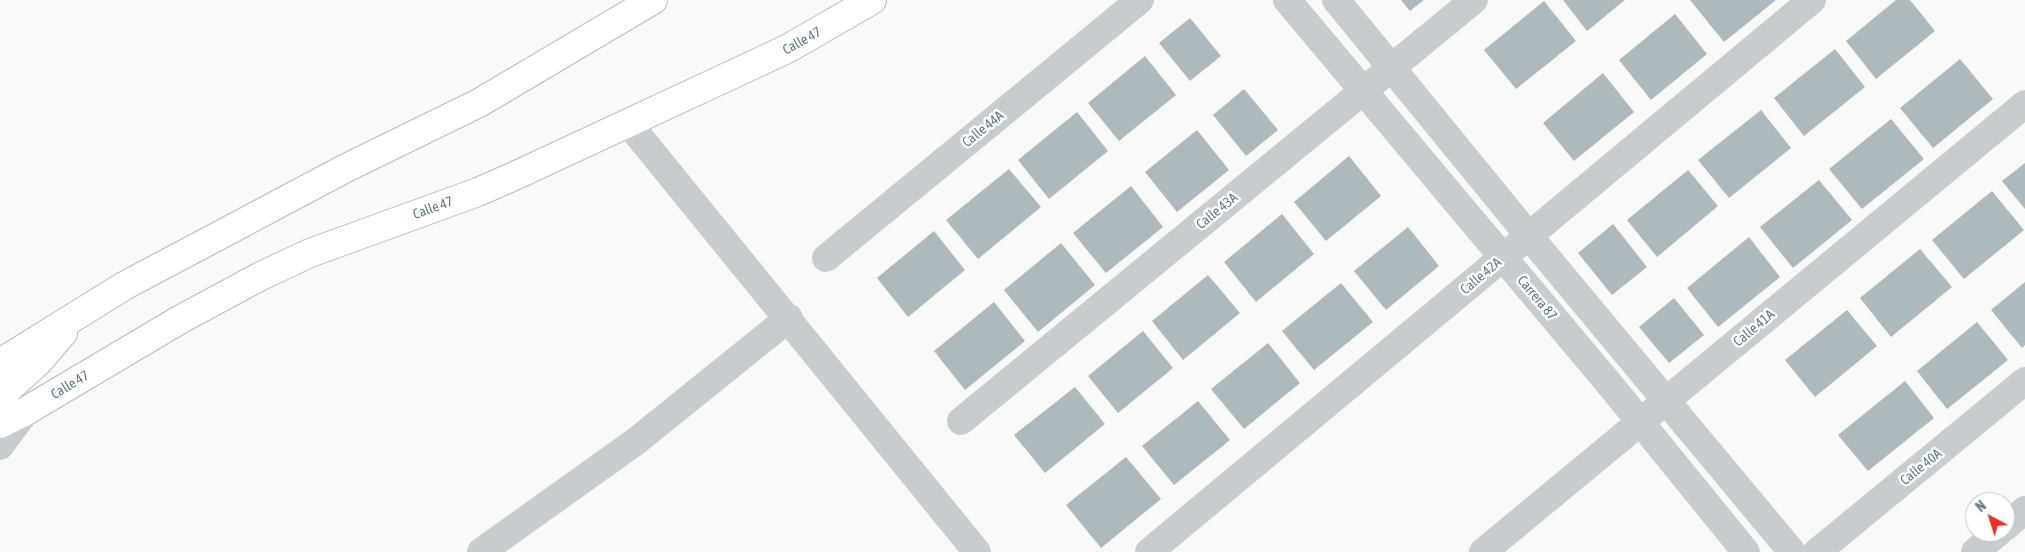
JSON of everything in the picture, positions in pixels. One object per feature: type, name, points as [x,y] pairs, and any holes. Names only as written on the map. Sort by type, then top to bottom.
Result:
[{"type":"main road","points":[[0,363],[124,286],[320,181],[479,103],[653,0]]},
{"type":"main road","name":"Calle 47","points":[[0,424],[26,411],[180,319],[310,252],[478,192],[629,124],[787,49],[872,0]]},
{"type":"main road","points":[[0,396],[39,361],[80,314]]},
{"type":"street","name":"Calle 44A","points":[[826,258],[1140,0]]},
{"type":"street","name":"Carrera 87","points":[[1287,0],[1640,422],[1746,552]]},
{"type":"street","points":[[1336,0],[1529,236],[1792,552]]},
{"type":"street","name":"Calle 43A","points":[[960,421],[1474,0]]},
{"type":"street","name":"Calle 42A","points":[[1149,552],[1812,0]]},
{"type":"street","name":"Calle 41A","points":[[1483,552],[2025,104]]},
{"type":"street","points":[[629,124],[789,318],[977,552]]},
{"type":"street","points":[[481,552],[635,442],[789,318]]},
{"type":"street","name":"Calle 40A","points":[[1817,552],[2025,381]]},
{"type":"street","points":[[0,446],[26,411]]},
{"type":"street","points":[[2015,518],[2025,510]]},
{"type":"street","points":[[1975,552],[1987,542]]},
{"type":"building","points":[[1401,0],[1424,0],[1410,11]]},
{"type":"building","points":[[1563,0],[1625,0],[1587,31]]},
{"type":"building","points":[[1690,0],[1776,0],[1724,42]]},
{"type":"building","points":[[1896,0],[1910,0],[1935,31],[1876,79],[1846,41]]},
{"type":"building","points":[[1544,1],[1576,41],[1516,89],[1484,50]]},
{"type":"building","points":[[1675,14],[1707,54],[1651,100],[1619,60]]},
{"type":"building","points":[[1190,18],[1221,56],[1190,81],[1159,43]]},
{"type":"building","points":[[1835,49],[1865,87],[1804,136],[1774,98]]},
{"type":"building","points":[[1145,56],[1176,95],[1119,141],[1088,103]]},
{"type":"building","points":[[1960,59],[1993,99],[1933,148],[1900,108]]},
{"type":"building","points":[[1603,73],[1634,112],[1574,161],[1543,123]]},
{"type":"building","points":[[1244,89],[1278,130],[1246,156],[1213,115]]},
{"type":"building","points":[[1761,110],[1791,148],[1729,198],[1698,160]]},
{"type":"building","points":[[1077,112],[1108,151],[1049,199],[1018,160]]},
{"type":"building","points":[[1891,119],[1924,159],[1862,209],[1829,169]]},
{"type":"building","points":[[1197,130],[1229,170],[1177,212],[1145,172]]},
{"type":"building","points":[[1349,156],[1381,196],[1326,241],[1294,202]]},
{"type":"building","points":[[2025,163],[2025,209],[2002,181]]},
{"type":"building","points":[[1009,169],[1041,207],[978,259],[946,220]]},
{"type":"building","points":[[1688,170],[1718,206],[1657,257],[1627,220]]},
{"type":"building","points":[[1819,180],[1852,220],[1793,268],[1760,227]]},
{"type":"building","points":[[1131,186],[1163,227],[1106,273],[1073,233]]},
{"type":"building","points":[[1992,191],[2024,230],[1964,279],[1932,240]]},
{"type":"building","points":[[1282,214],[1314,254],[1256,302],[1224,262]]},
{"type":"building","points":[[1613,224],[1647,267],[1612,295],[1578,253]]},
{"type":"building","points":[[1408,227],[1439,266],[1386,310],[1354,271]]},
{"type":"building","points":[[934,231],[965,270],[908,317],[877,278]]},
{"type":"building","points":[[1749,237],[1780,277],[1718,327],[1687,288]]},
{"type":"building","points":[[1061,243],[1095,285],[1038,332],[1004,290]]},
{"type":"building","points":[[1920,249],[1952,287],[1891,337],[1860,298]]},
{"type":"building","points":[[1208,275],[1240,313],[1183,360],[1152,321]]},
{"type":"building","points":[[2025,282],[2025,345],[2022,348],[1991,310]]},
{"type":"building","points":[[1341,283],[1373,322],[1314,370],[1282,331]]},
{"type":"building","points":[[1674,298],[1704,335],[1669,363],[1639,327]]},
{"type":"building","points":[[994,302],[1025,341],[965,390],[934,351]]},
{"type":"building","points":[[1847,310],[1877,346],[1815,397],[1785,360]]},
{"type":"building","points":[[1977,322],[2008,360],[1947,409],[1917,371]]},
{"type":"building","points":[[1143,331],[1173,368],[1118,413],[1088,376]]},
{"type":"building","points":[[1268,343],[1300,383],[1244,429],[1211,389]]},
{"type":"building","points":[[1905,381],[1934,418],[1868,471],[1838,435]]},
{"type":"building","points":[[1075,387],[1105,424],[1045,473],[1014,435]]},
{"type":"building","points":[[1198,401],[1230,440],[1174,485],[1142,446]]},
{"type":"building","points":[[1126,457],[1161,499],[1101,548],[1066,505]]}]
